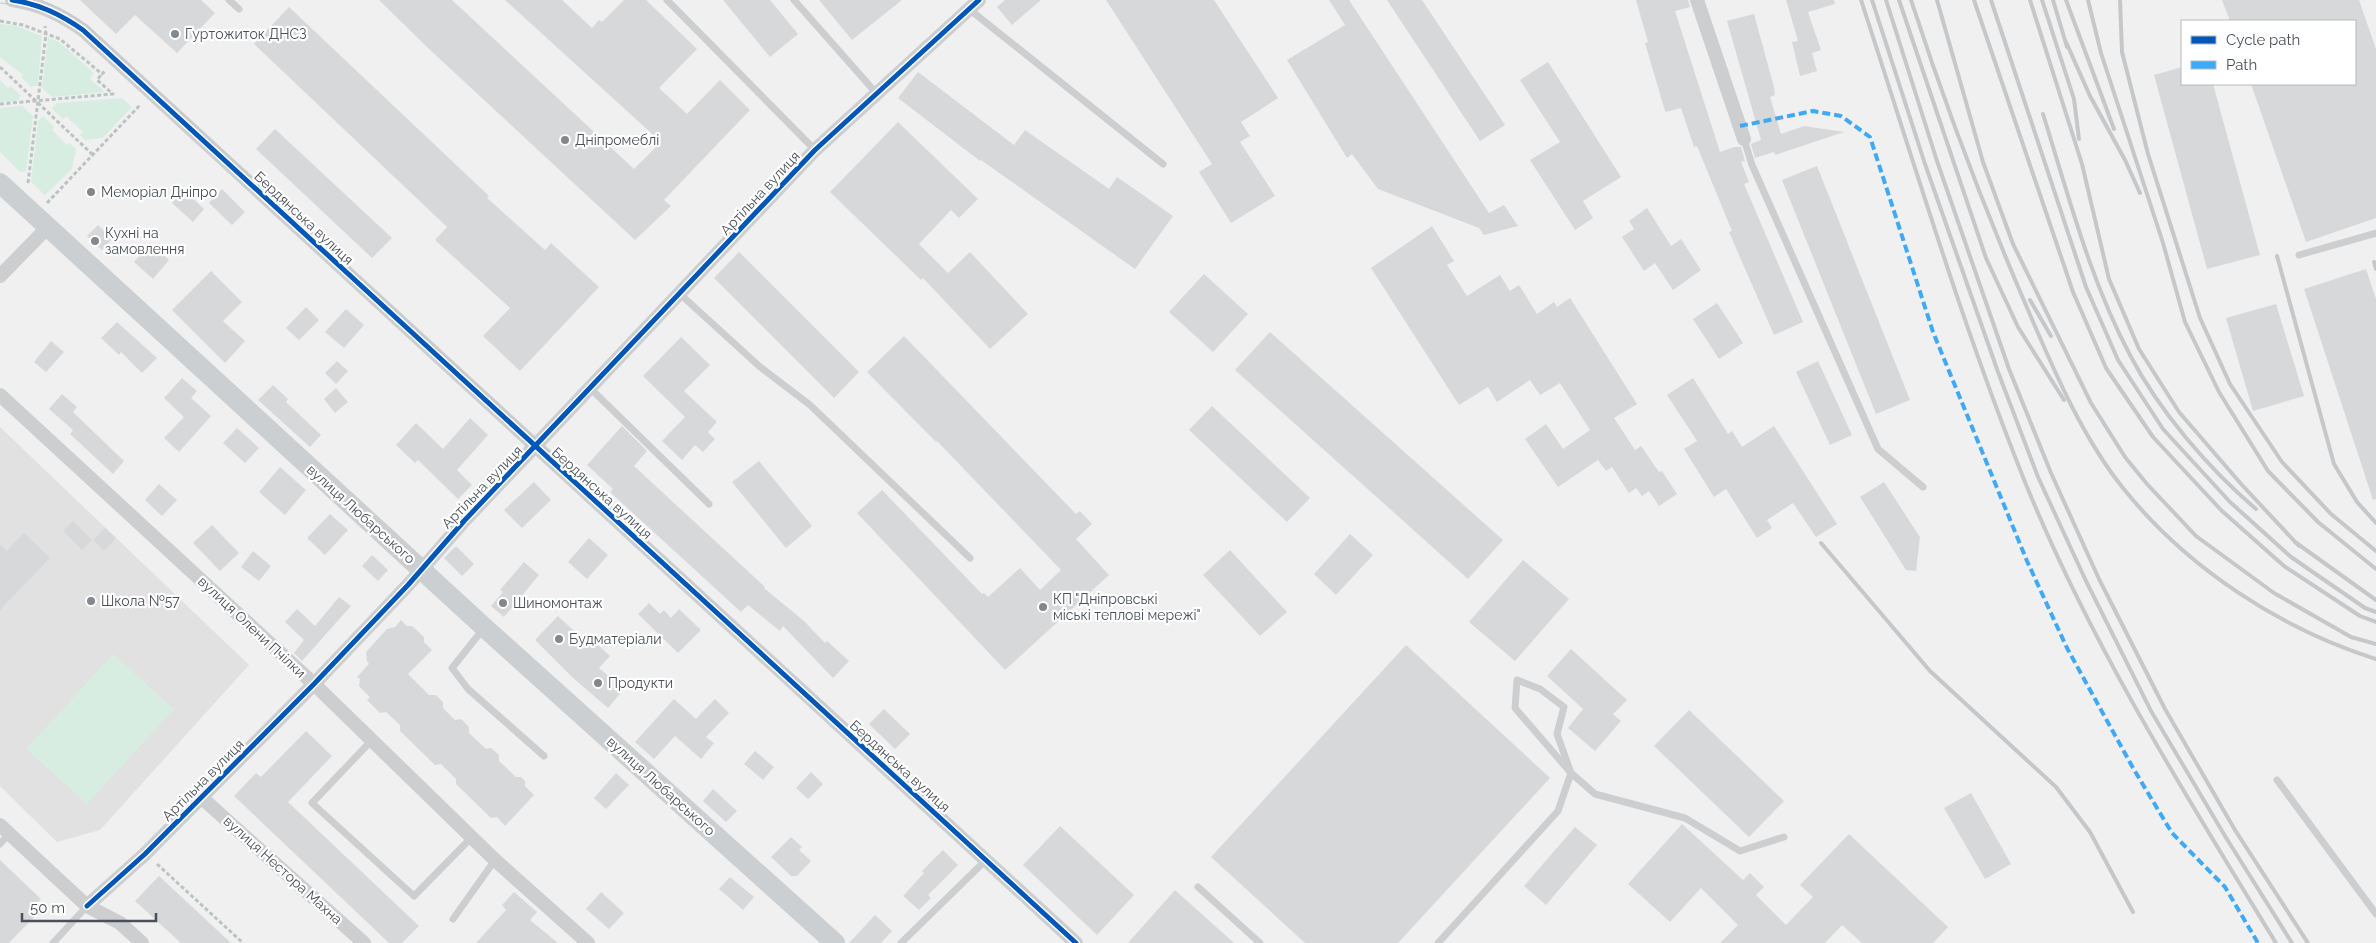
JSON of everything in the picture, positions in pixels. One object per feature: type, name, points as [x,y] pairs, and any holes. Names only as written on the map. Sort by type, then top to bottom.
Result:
[{"type":"main road","name":"вулиця Любарського","points":[[0,183],[422,568],[484,628],[835,943]]},
{"type":"street","name":"Бердянська вулиця","points":[[12,0],[42,7],[67,18],[83,30],[1076,943]]},
{"type":"street","points":[[1697,0],[1744,139]]},
{"type":"street","name":"Артільна вулиця","points":[[87,906],[145,854],[314,684],[464,521],[591,389],[815,150],[974,5]]},
{"type":"street","points":[[0,276],[48,227]]},
{"type":"street","name":"вулиця Олени Пчілки","points":[[0,395],[314,684],[471,838],[588,943]]},
{"type":"street","name":"вулиця Нестора Махна","points":[[202,798],[364,943]]},
{"type":"street","points":[[3,835],[87,906],[120,924],[142,943]]},
{"type":"lane","points":[[229,0],[239,9]]},
{"type":"lane","points":[[667,0],[815,150]]},
{"type":"lane","points":[[794,0],[877,94]]},
{"type":"lane","points":[[974,5],[1163,164]]},
{"type":"lane","points":[[1744,139],[1752,165],[1878,449],[1922,487]]},
{"type":"lane","points":[[2300,255],[2376,233]]},
{"type":"lane","points":[[680,294],[759,366],[810,406],[970,558]]},
{"type":"lane","points":[[591,389],[709,504]]},
{"type":"lane","points":[[484,628],[452,668],[468,689],[544,756]]},
{"type":"lane","points":[[1438,943],[1558,811],[1571,773],[1557,734],[1564,707],[1540,689],[1517,680],[1515,708],[1571,773],[1595,794],[1686,818],[1740,851],[1784,837]]},
{"type":"lane","points":[[372,740],[312,803],[414,896],[471,838]]},
{"type":"lane","points":[[2277,780],[2376,914]]},
{"type":"lane","points":[[453,919],[495,860]]},
{"type":"lane","points":[[901,943],[986,860]]},
{"type":"lane","points":[[1198,887],[1260,943]]},
{"type":"lane","points":[[53,943],[87,906]]},
{"type":"path","points":[[22,203],[27,187],[46,34],[42,7]]},
{"type":"path","points":[[0,21],[23,25],[60,38],[102,74]]},
{"type":"path","points":[[0,66],[93,155]]},
{"type":"path","points":[[0,104],[113,94],[97,80],[109,66]]},
{"type":"path","points":[[45,205],[146,99]]},
{"type":"path","points":[[145,854],[243,943]]},
{"type":"shaded area","name":"Школа №57","points":[[0,427],[249,665],[100,830],[57,842],[0,786]]},
{"type":"green space","points":[[0,24],[17,26],[42,36],[38,85],[31,87],[21,77],[23,75],[0,57]]},
{"type":"green space","points":[[48,38],[59,42],[94,73],[90,79],[105,92],[52,97],[42,88]]},
{"type":"green space","points":[[0,80],[8,88],[11,86],[21,96],[17,101],[0,102]]},
{"type":"green space","points":[[122,98],[132,107],[103,138],[85,140],[80,135],[83,132],[66,116],[63,119],[52,109],[57,103]]},
{"type":"green space","points":[[22,106],[33,116],[26,171],[20,172],[0,152],[0,108]]},
{"type":"green space","points":[[43,116],[54,127],[52,130],[67,145],[70,143],[76,149],[72,169],[45,195],[31,182],[38,121]]},
{"type":"green space","points":[[113,654],[174,709],[87,804],[26,749]]},
{"type":"building","name":"Гуртожиток ДНСЗ","points":[[80,0],[201,0],[215,13],[177,53],[135,15],[116,34]]},
{"type":"building","points":[[379,0],[452,0],[634,169],[661,142],[505,0],[562,0],[592,28],[599,20],[602,22],[624,0],[646,0],[697,49],[659,88],[687,114],[720,80],[750,110],[664,200],[671,206],[635,240],[428,48]]},
{"type":"building","points":[[723,0],[770,0],[798,34],[770,57]]},
{"type":"building","points":[[819,0],[902,0],[852,40]]},
{"type":"building","points":[[1005,0],[1041,0],[1012,25],[997,7]]},
{"type":"building","points":[[1106,0],[1214,0],[1278,98],[1241,122],[1250,136],[1240,142],[1275,196],[1231,223],[1199,172],[1212,164]]},
{"type":"building","points":[[1329,0],[1349,0],[1489,213],[1504,205],[1518,226],[1484,235],[1479,228],[1378,189],[1352,154],[1347,158],[1287,60],[1345,25]]},
{"type":"building","points":[[1387,0],[1422,0],[1505,125],[1480,141]]},
{"type":"building","points":[[1636,0],[1688,0],[1690,7],[1675,11],[1720,152],[1734,147],[1741,147],[1745,161],[1741,162],[1749,182],[1744,184],[1803,322],[1774,335],[1729,232],[1732,231],[1697,146],[1694,147],[1681,108],[1665,111],[1645,43],[1648,42]]},
{"type":"building","points":[[1786,0],[1834,0],[1835,4],[1808,12],[1821,50],[1812,53],[1817,71],[1800,76],[1792,42],[1798,41]]},
{"type":"building","points":[[2222,0],[2359,0],[2376,49],[2376,218],[2306,242],[2251,85],[2356,85],[2356,20],[2230,20]]},
{"type":"building","points":[[289,7],[489,196],[487,198],[545,250],[551,243],[599,287],[520,371],[483,336],[510,308],[435,240],[447,227],[254,44]]},
{"type":"building","points":[[1754,14],[1774,87],[1775,95],[1770,97],[1781,134],[1804,126],[1844,132],[1775,155],[1774,152],[1755,158],[1751,144],[1761,140],[1727,21]]},
{"type":"building","points":[[1548,62],[1621,177],[1583,201],[1593,218],[1575,230],[1530,160],[1560,142],[1520,80]]},
{"type":"building","points":[[2181,67],[2181,85],[2213,85],[2260,255],[2207,269],[2154,75]]},
{"type":"building","points":[[918,72],[1014,145],[1025,130],[1109,189],[1117,177],[1173,216],[1135,269],[980,161],[898,98]]},
{"type":"building","points":[[898,122],[978,199],[959,218],[951,210],[919,244],[948,273],[970,252],[1028,314],[990,349],[923,278],[921,280],[830,192]]},
{"type":"building","points":[[275,129],[392,238],[372,258],[256,149]]},
{"type":"building","points":[[1817,166],[1910,400],[1876,414],[1782,180]]},
{"type":"building","points":[[222,189],[245,212],[232,225],[209,203]]},
{"type":"building","points":[[184,190],[204,209],[193,222],[172,203]]},
{"type":"building","points":[[1647,208],[1671,246],[1681,239],[1701,270],[1673,290],[1655,263],[1644,271],[1622,237],[1634,229],[1629,221]]},
{"type":"building","points":[[98,225],[112,239],[102,250],[87,236]]},
{"type":"building","points":[[1432,226],[1454,261],[1447,265],[1467,296],[1500,275],[1510,291],[1519,285],[1537,314],[1554,302],[1557,307],[1570,298],[1637,404],[1614,418],[1635,450],[1641,446],[1659,472],[1662,471],[1677,494],[1659,506],[1649,491],[1642,496],[1636,488],[1629,493],[1612,467],[1606,471],[1598,460],[1558,487],[1525,439],[1546,424],[1563,449],[1590,430],[1560,383],[1540,395],[1530,380],[1497,402],[1488,387],[1459,405],[1371,268]]},
{"type":"building","points":[[150,243],[169,260],[153,279],[134,262]]},
{"type":"building","points":[[739,252],[859,372],[834,398],[714,278]]},
{"type":"building","points":[[2366,269],[2376,299],[2376,499],[2373,500],[2304,289]]},
{"type":"building","points":[[211,271],[242,302],[223,321],[245,341],[225,363],[172,310]]},
{"type":"building","points":[[1204,274],[1248,314],[1213,352],[1169,312]]},
{"type":"building","points":[[1717,303],[1743,343],[1719,359],[1693,319]]},
{"type":"building","points":[[2276,304],[2304,396],[2253,411],[2226,318]]},
{"type":"building","points":[[306,307],[319,320],[299,340],[286,328]]},
{"type":"building","points":[[346,309],[364,325],[344,348],[325,332]]},
{"type":"building","points":[[117,322],[157,358],[142,373],[121,352],[119,355],[101,338]]},
{"type":"building","points":[[1270,332],[1503,540],[1468,579],[1235,370]]},
{"type":"building","points":[[904,336],[1076,514],[1080,511],[1092,524],[1076,539],[1109,575],[1005,670],[857,513],[882,490],[982,594],[984,593],[988,597],[1020,568],[1040,590],[1061,570],[937,441],[867,372]]},
{"type":"building","points":[[681,337],[710,365],[684,391],[717,422],[708,432],[715,439],[703,452],[695,445],[682,460],[662,441],[685,417],[643,376]]},
{"type":"building","points":[[51,341],[64,352],[46,372],[34,362]]},
{"type":"building","points":[[337,361],[348,371],[336,384],[325,373]]},
{"type":"building","points":[[1818,361],[1852,435],[1830,445],[1796,372]]},
{"type":"building","points":[[182,378],[197,391],[191,398],[211,416],[179,452],[164,438],[184,417],[164,398]]},
{"type":"building","points":[[1693,378],[1728,434],[1732,431],[1742,447],[1774,426],[1837,524],[1816,537],[1793,503],[1767,520],[1772,528],[1757,538],[1726,489],[1714,497],[1684,449],[1697,441],[1667,395]]},
{"type":"building","points":[[273,385],[288,399],[286,402],[321,435],[310,447],[258,400]]},
{"type":"building","points":[[336,388],[348,402],[335,413],[324,399]]},
{"type":"building","points":[[62,394],[77,407],[73,412],[124,461],[113,474],[70,434],[73,430],[49,409]]},
{"type":"building","points":[[1212,406],[1310,498],[1287,522],[1189,430]]},
{"type":"building","points":[[470,418],[488,435],[457,470],[472,485],[458,499],[418,460],[415,463],[396,445],[416,423],[443,449]]},
{"type":"building","points":[[622,426],[647,451],[634,466],[764,588],[804,621],[825,643],[827,641],[849,661],[833,678],[783,626],[780,631],[748,605],[741,612],[610,492],[613,489],[587,465]]},
{"type":"building","points":[[237,428],[259,448],[245,463],[223,443]]},
{"type":"building","points":[[759,461],[812,526],[786,548],[732,482]]},
{"type":"building","points":[[280,467],[306,490],[285,515],[259,492]]},
{"type":"building","points":[[534,482],[551,500],[522,528],[504,510]]},
{"type":"building","points":[[1884,482],[1920,537],[1916,571],[1906,570],[1860,497]]},
{"type":"building","points":[[159,484],[177,500],[162,516],[145,500]]},
{"type":"building","points":[[330,514],[348,530],[325,555],[307,538]]},
{"type":"building","points":[[73,521],[92,540],[82,550],[63,531]]},
{"type":"building","points":[[212,525],[239,553],[220,571],[193,543]]},
{"type":"building","points":[[105,528],[116,538],[104,551],[93,540]]},
{"type":"building","points":[[24,533],[50,558],[0,610],[0,544],[7,551]]},
{"type":"building","points":[[1350,534],[1373,555],[1336,595],[1314,574]]},
{"type":"building","points":[[589,538],[608,555],[587,579],[568,562]]},
{"type":"building","points":[[456,546],[474,564],[462,576],[444,558]]},
{"type":"building","points":[[1230,550],[1287,612],[1260,636],[1203,575]]},
{"type":"building","points":[[253,551],[271,566],[259,581],[241,567]]},
{"type":"building","points":[[372,555],[388,570],[378,581],[362,566]]},
{"type":"building","points":[[1523,560],[1569,599],[1515,661],[1469,622]]},
{"type":"building","points":[[524,562],[539,575],[504,617],[491,606],[503,592],[500,590]]},
{"type":"building","points":[[339,597],[351,606],[302,661],[294,653],[304,640],[285,622],[297,609],[315,626]]},
{"type":"building","points":[[649,603],[660,614],[664,610],[671,618],[679,609],[701,630],[678,653],[638,614]]},
{"type":"building","points":[[558,616],[583,639],[587,635],[610,656],[599,668],[624,689],[608,708],[572,677],[535,640]]},
{"type":"building","points":[[401,620],[407,626],[412,626],[424,637],[424,642],[432,650],[408,674],[429,695],[436,695],[443,702],[443,708],[455,720],[461,719],[469,727],[469,733],[486,749],[491,748],[499,755],[499,761],[516,777],[521,777],[525,781],[525,786],[534,795],[505,826],[497,817],[491,818],[456,784],[456,779],[441,764],[435,765],[400,731],[400,725],[386,712],[380,713],[367,700],[370,697],[359,686],[360,679],[357,677],[369,664],[366,652],[387,629],[395,627]]},
{"type":"building","points":[[1406,645],[1550,778],[1398,943],[1305,943],[1211,857]]},
{"type":"building","points":[[1571,649],[1627,700],[1613,714],[1621,721],[1595,751],[1568,728],[1583,709],[1547,676]]},
{"type":"building","points":[[674,699],[696,719],[715,699],[729,713],[706,737],[714,743],[701,759],[675,736],[654,759],[635,742]]},
{"type":"building","points":[[884,709],[910,734],[895,749],[869,724]]},
{"type":"building","points":[[1689,710],[1784,801],[1749,837],[1654,746]]},
{"type":"building","points":[[306,731],[332,756],[288,802],[419,926],[402,943],[389,943],[234,796],[256,773],[261,777]]},
{"type":"building","points":[[755,751],[774,767],[763,780],[744,764]]},
{"type":"building","points":[[811,772],[823,784],[808,799],[796,788]]},
{"type":"building","points":[[616,773],[629,785],[606,809],[594,798]]},
{"type":"building","points":[[713,789],[737,811],[726,822],[703,801]]},
{"type":"building","points":[[1971,793],[2011,864],[1985,879],[1944,808]]},
{"type":"building","points":[[1682,824],[1743,880],[1750,873],[1764,887],[1756,895],[1786,925],[1813,897],[1800,885],[1849,834],[1948,927],[1933,943],[1862,943],[1842,925],[1825,943],[1720,943],[1738,925],[1701,888],[1670,922],[1628,884]]},
{"type":"building","points":[[1060,826],[1134,895],[1097,935],[1023,865]]},
{"type":"building","points":[[1575,827],[1597,845],[1546,905],[1524,886]]},
{"type":"building","points":[[791,837],[802,847],[799,850],[811,861],[797,876],[791,876],[771,857]]},
{"type":"building","points":[[943,850],[958,865],[928,895],[931,898],[919,910],[903,896],[924,873],[922,871]]},
{"type":"building","points":[[0,860],[41,899],[29,912],[34,917],[9,943],[0,943]]},
{"type":"building","points":[[159,876],[231,943],[181,943],[135,901]]},
{"type":"building","points":[[730,877],[754,897],[743,910],[719,889]]},
{"type":"building","points":[[1175,890],[1234,943],[1128,943]]},
{"type":"building","points":[[514,892],[537,912],[530,920],[558,943],[476,943],[506,910],[502,905]]},
{"type":"building","points":[[601,892],[624,913],[609,929],[586,909]]},
{"type":"building","points":[[875,915],[892,931],[881,943],[849,943]]},
{"type":"tram line","points":[[41,0],[64,11],[86,25],[1082,943]]},
{"type":"tram line","points":[[0,3],[22,6],[42,12],[80,32],[1070,943]]},
{"type":"railway","points":[[1861,0],[1939,243],[1980,363],[2025,482],[2051,542],[2079,602],[2141,718],[2276,943]]},
{"type":"railway","points":[[1872,0],[1925,164],[1998,372],[2038,477],[2086,581],[2151,711],[2225,836],[2292,943]]},
{"type":"railway","points":[[1886,0],[1937,161],[2009,369],[2051,473],[2099,579],[2165,709],[2235,830],[2308,943]]},
{"type":"railway","points":[[1899,0],[1986,258],[2018,327],[2064,400]]},
{"type":"railway","points":[[1911,0],[1952,120],[2014,278],[2071,406],[2109,469],[2148,517],[2176,544],[2205,569],[2237,592],[2270,613],[2305,631],[2376,659]]},
{"type":"railway","points":[[1937,0],[1983,162],[2013,244],[2091,403],[2125,457],[2147,484],[2196,536],[2274,593],[2351,637],[2376,644]]},
{"type":"railway","points":[[1974,0],[2073,292],[2106,368],[2153,437],[2222,511],[2284,566],[2360,616],[2376,622]]},
{"type":"railway","points":[[1991,0],[2086,287],[2118,360],[2163,429],[2230,502],[2291,557],[2365,608],[2376,612]]},
{"type":"railway","points":[[2030,0],[2082,164],[2109,279],[2139,349],[2179,412],[2242,485],[2299,546]]},
{"type":"railway","points":[[2042,0],[2074,99],[2079,139]]},
{"type":"railway","points":[[2053,0],[2067,47]]},
{"type":"railway","points":[[2066,0],[2114,129]]},
{"type":"railway","points":[[2088,0],[2101,53],[2163,243],[2185,322],[2219,392],[2268,471],[2318,522],[2376,569]]},
{"type":"railway","points":[[2120,0],[2122,52],[2148,154],[2200,318],[2230,384],[2282,462],[2331,514],[2376,551]]},
{"type":"railway","points":[[2066,42],[2090,96],[2125,160],[2140,193]]},
{"type":"railway","points":[[2043,114],[2091,267],[2130,355],[2155,397],[2186,438],[2221,476],[2256,509]]},
{"type":"railway","points":[[2277,256],[2334,464],[2357,502],[2376,523]]},
{"type":"railway","points":[[2374,262],[2376,269]]},
{"type":"railway","points":[[2030,300],[2051,336]]},
{"type":"railway","points":[[2295,542],[2376,600]]},
{"type":"railway","points":[[1821,543],[1930,671],[2056,787],[2090,832],[2133,912]]},
{"type":"marked path","points":[[1740,126],[1813,111],[1841,116],[1870,137],[1933,332],[2027,561],[2067,648],[2133,768],[2172,833],[2225,887],[2258,943]]},
{"type":"cycle path","points":[[12,0],[49,10],[83,30],[1076,943]]},
{"type":"cycle path","points":[[87,906],[145,854],[314,684],[408,585],[464,521],[815,150],[979,0]]},
{"type":"place","name":"Гуртожиток ДНСЗ","points":[[175,34]]},
{"type":"place","name":"Дніпромеблі","points":[[565,140]]},
{"type":"place","name":"Меморіал Дніпро","points":[[91,192]]},
{"type":"place","name":"Кухні на замовлення","points":[[95,241]]},
{"type":"place","name":"Школа №57","points":[[91,601]]},
{"type":"place","name":"Шиномонтаж","points":[[503,603]]},
{"type":"place","name":"КП \"Дніпровські міські теплові мережі\"","points":[[1043,607]]},
{"type":"place","name":"Будматеріали","points":[[559,639]]},
{"type":"place","name":"Продукти","points":[[598,683]]}]
